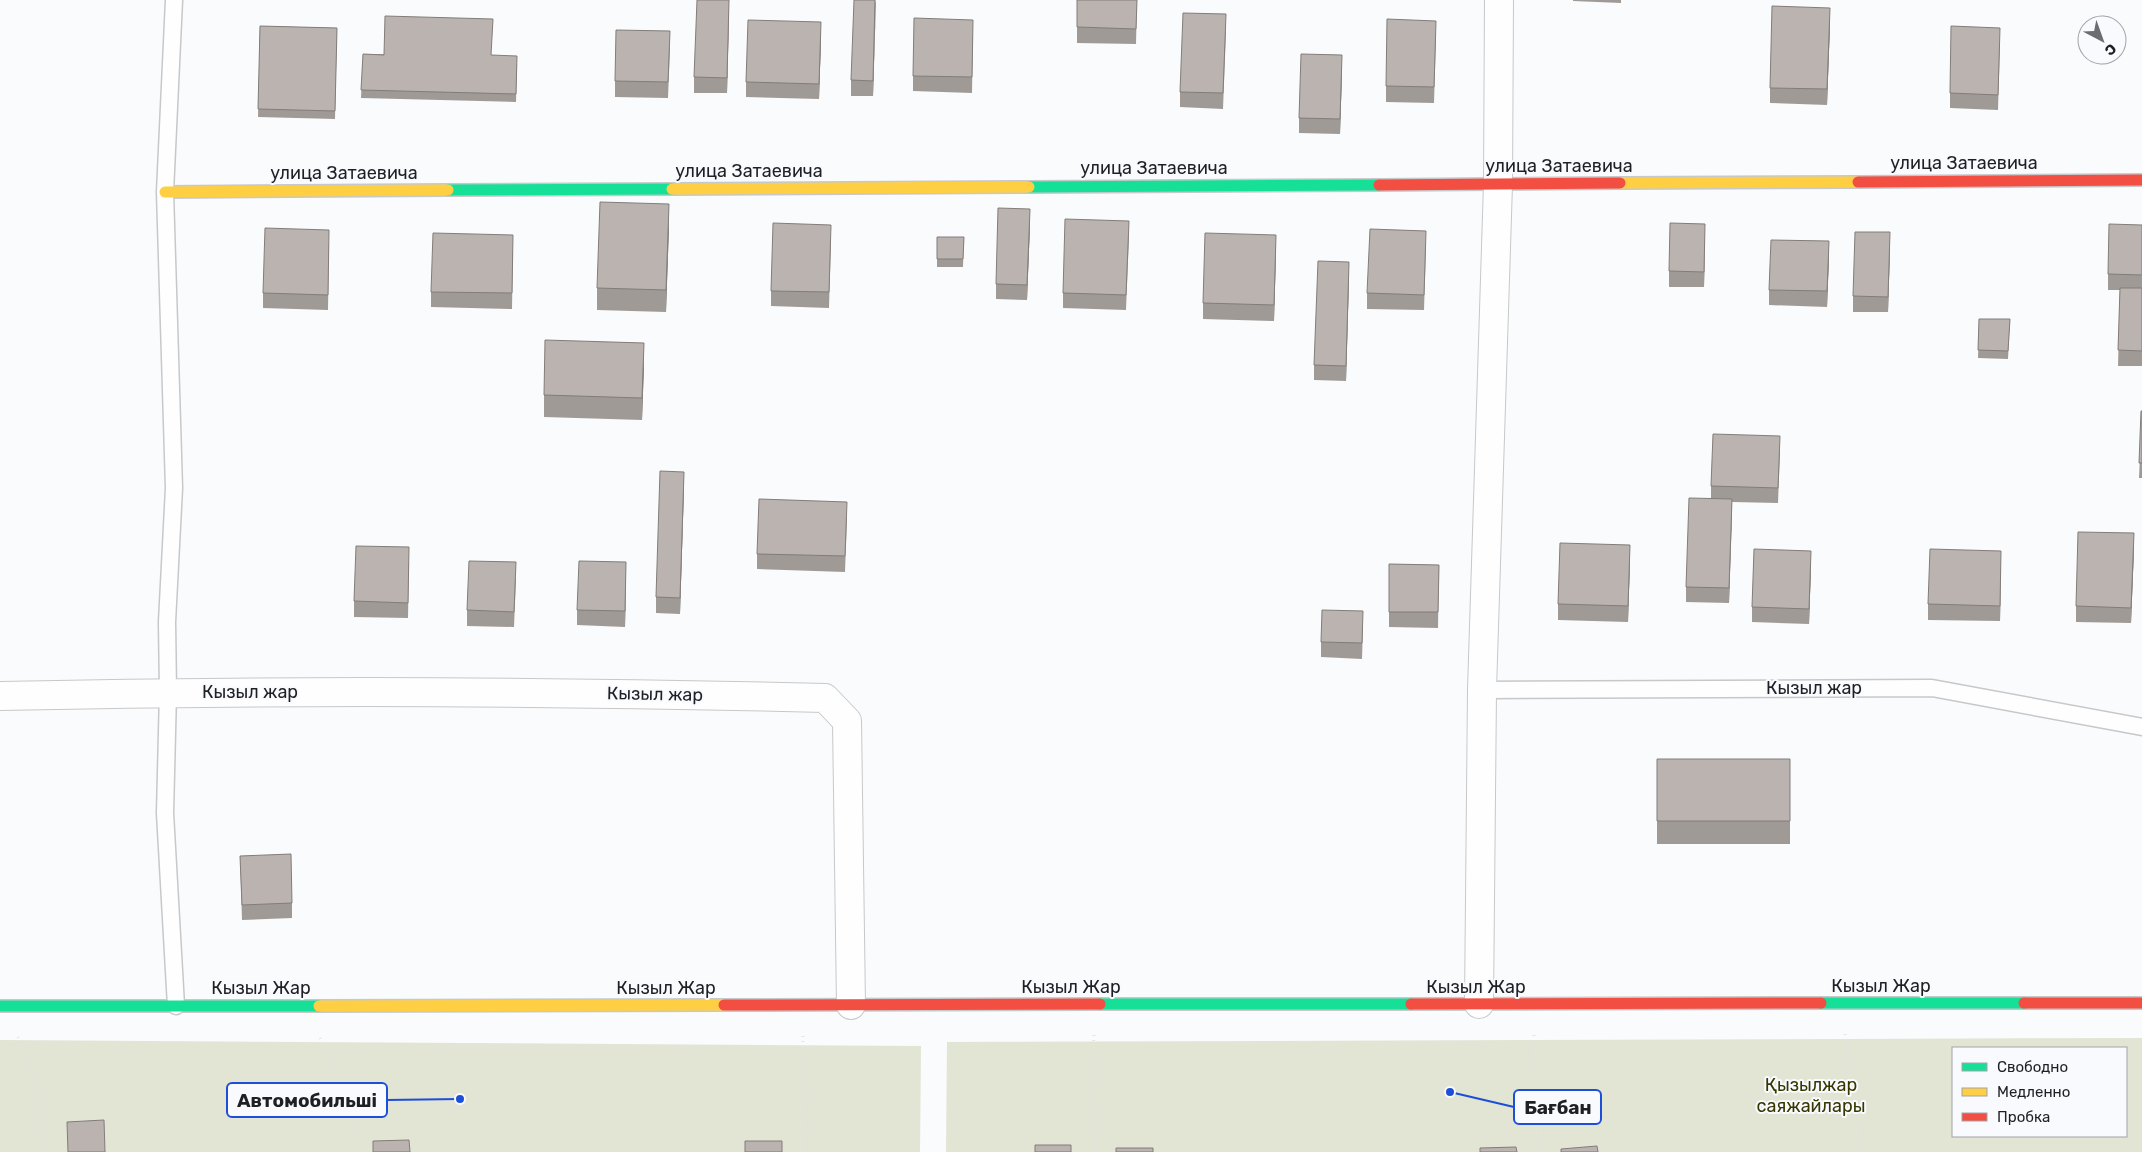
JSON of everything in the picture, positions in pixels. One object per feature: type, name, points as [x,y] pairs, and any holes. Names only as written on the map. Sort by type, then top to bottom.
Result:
[{"type":"main road","name":"улица Затаевича","points":[[165,192],[2142,180]]},
{"type":"main road","name":"Кызыл Жар","points":[[3,1006],[2142,1003]]},
{"type":"street","points":[[1480,1004],[1482,690],[1498,184],[1499,0]]},
{"type":"street","name":"Кызыл жар","points":[[0,696],[168,692],[626,693],[825,698],[847,721],[851,1005]]},
{"type":"lane","points":[[174,0],[165,192],[174,488],[167,622],[168,692],[165,813],[176,1006]]},
{"type":"lane","name":"Кызыл жар","points":[[1482,690],[1932,688],[2142,727]]},
{"type":"path","points":[[1842,1003],[1860,1152]]},
{"type":"path","points":[[1534,1004],[1538,1152]]},
{"type":"path","points":[[801,1152],[803,1005]]},
{"type":"path","points":[[1096,1005],[1091,1085],[1096,1152]]},
{"type":"path","points":[[3,1006],[32,1071],[44,1117],[45,1152]]},
{"type":"path","points":[[304,1006],[336,1072],[352,1121],[353,1152]]},
{"type":"green space","name":"Қызылжар саяжайлары","points":[[2142,1038],[2142,1152],[946,1152],[947,1042]]},
{"type":"green space","points":[[0,1040],[921,1046],[920,1152],[0,1152]]},
{"type":"building","points":[[697,0],[729,0],[727,78],[694,77]]},
{"type":"building","points":[[854,0],[875,0],[873,81],[851,80]]},
{"type":"building","points":[[1077,0],[1137,0],[1136,29],[1077,27]]},
{"type":"building","points":[[1772,6],[1830,8],[1827,89],[1770,88]]},
{"type":"building","points":[[1183,13],[1226,14],[1223,93],[1180,92]]},
{"type":"building","points":[[385,16],[493,19],[491,55],[517,56],[516,94],[361,90],[363,54],[384,55]]},
{"type":"building","points":[[914,18],[973,20],[972,77],[913,76]]},
{"type":"building","points":[[1387,19],[1436,21],[1434,87],[1386,86]]},
{"type":"building","points":[[748,20],[821,22],[819,84],[746,82]]},
{"type":"building","points":[[260,26],[337,28],[335,111],[258,109]]},
{"type":"building","points":[[1951,26],[2000,28],[1998,95],[1950,93]]},
{"type":"building","points":[[616,30],[670,31],[668,82],[615,81]]},
{"type":"building","points":[[1301,54],[1342,55],[1340,119],[1299,118]]},
{"type":"building","points":[[600,202],[669,204],[666,290],[597,288]]},
{"type":"building","points":[[998,208],[1030,209],[1027,285],[996,284]]},
{"type":"building","points":[[1065,219],[1129,221],[1126,295],[1063,293]]},
{"type":"building","points":[[773,223],[831,225],[829,292],[771,291]]},
{"type":"building","points":[[1670,223],[1705,224],[1704,272],[1669,271]]},
{"type":"building","points":[[2109,224],[2142,225],[2142,275],[2108,274]]},
{"type":"building","points":[[265,228],[329,230],[328,295],[263,293]]},
{"type":"building","points":[[1370,229],[1426,231],[1424,295],[1367,293]]},
{"type":"building","points":[[1855,232],[1890,232],[1888,297],[1853,296]]},
{"type":"building","points":[[433,233],[513,235],[512,293],[431,292]]},
{"type":"building","points":[[1205,233],[1276,235],[1274,305],[1203,303]]},
{"type":"building","points":[[937,237],[964,237],[963,259],[937,259]]},
{"type":"building","points":[[1771,240],[1829,241],[1827,291],[1769,290]]},
{"type":"building","points":[[1318,261],[1349,262],[1346,366],[1314,365]]},
{"type":"building","points":[[2120,288],[2142,288],[2142,351],[2118,350]]},
{"type":"building","points":[[1979,319],[2010,319],[2008,351],[1978,350]]},
{"type":"building","points":[[545,340],[644,343],[642,398],[544,395]]},
{"type":"building","points":[[2141,411],[2142,463],[2139,463]]},
{"type":"building","points":[[1713,434],[1780,436],[1778,488],[1711,486]]},
{"type":"building","points":[[660,471],[684,472],[680,598],[656,597]]},
{"type":"building","points":[[1689,498],[1732,499],[1729,588],[1686,587]]},
{"type":"building","points":[[759,499],[847,502],[845,556],[757,554]]},
{"type":"building","points":[[2078,532],[2134,533],[2131,608],[2076,606]]},
{"type":"building","points":[[1560,543],[1630,545],[1628,606],[1558,604]]},
{"type":"building","points":[[356,546],[409,547],[408,603],[354,601]]},
{"type":"building","points":[[1754,549],[1811,551],[1809,609],[1752,607]]},
{"type":"building","points":[[1930,549],[2001,551],[2000,606],[1928,604]]},
{"type":"building","points":[[469,561],[516,562],[514,612],[467,610]]},
{"type":"building","points":[[579,561],[626,562],[625,611],[577,610]]},
{"type":"building","points":[[1389,564],[1439,565],[1438,612],[1389,612]]},
{"type":"building","points":[[1322,610],[1363,611],[1362,643],[1321,642]]},
{"type":"building","points":[[1657,759],[1790,759],[1790,821],[1657,821]]},
{"type":"building","points":[[291,854],[292,903],[242,905],[240,856]]},
{"type":"building","points":[[104,1120],[105,1152],[68,1152],[67,1122]]},
{"type":"building","points":[[409,1140],[410,1152],[373,1152],[373,1141]]},
{"type":"building","points":[[745,1141],[782,1141],[782,1152],[745,1152]]},
{"type":"building","points":[[1035,1145],[1071,1145],[1071,1152],[1035,1152]]},
{"type":"building","points":[[1597,1146],[1598,1152],[1561,1152],[1561,1149]]},
{"type":"building","points":[[1516,1147],[1517,1152],[1480,1152],[1480,1148]]},
{"type":"building","points":[[1116,1148],[1153,1148],[1153,1152],[1116,1152]]},
{"type":"traffic: fast","points":[[1029,187],[1379,185]]},
{"type":"traffic: fast","points":[[448,190],[672,189]]},
{"type":"traffic: fast","points":[[1821,1003],[2024,1003]]},
{"type":"traffic: fast","points":[[1100,1004],[1411,1004]]},
{"type":"traffic: fast","points":[[0,1006],[319,1006]]},
{"type":"traffic: slow","points":[[1620,183],[1858,182]]},
{"type":"traffic: slow","points":[[672,189],[1029,187]]},
{"type":"traffic: slow","points":[[165,192],[448,190]]},
{"type":"traffic: slow","points":[[319,1006],[724,1005]]},
{"type":"traffic: jam","points":[[1858,182],[2142,180]]},
{"type":"traffic: jam","points":[[1379,185],[1620,183]]},
{"type":"traffic: jam","points":[[1411,1004],[1821,1003]]},
{"type":"traffic: jam","points":[[2024,1003],[2142,1003]]},
{"type":"traffic: jam","points":[[724,1005],[1100,1004]]},
{"type":"place","name":"Бағбан","points":[[1450,1092]]},
{"type":"place","name":"Автомобильші","points":[[460,1099]]}]
